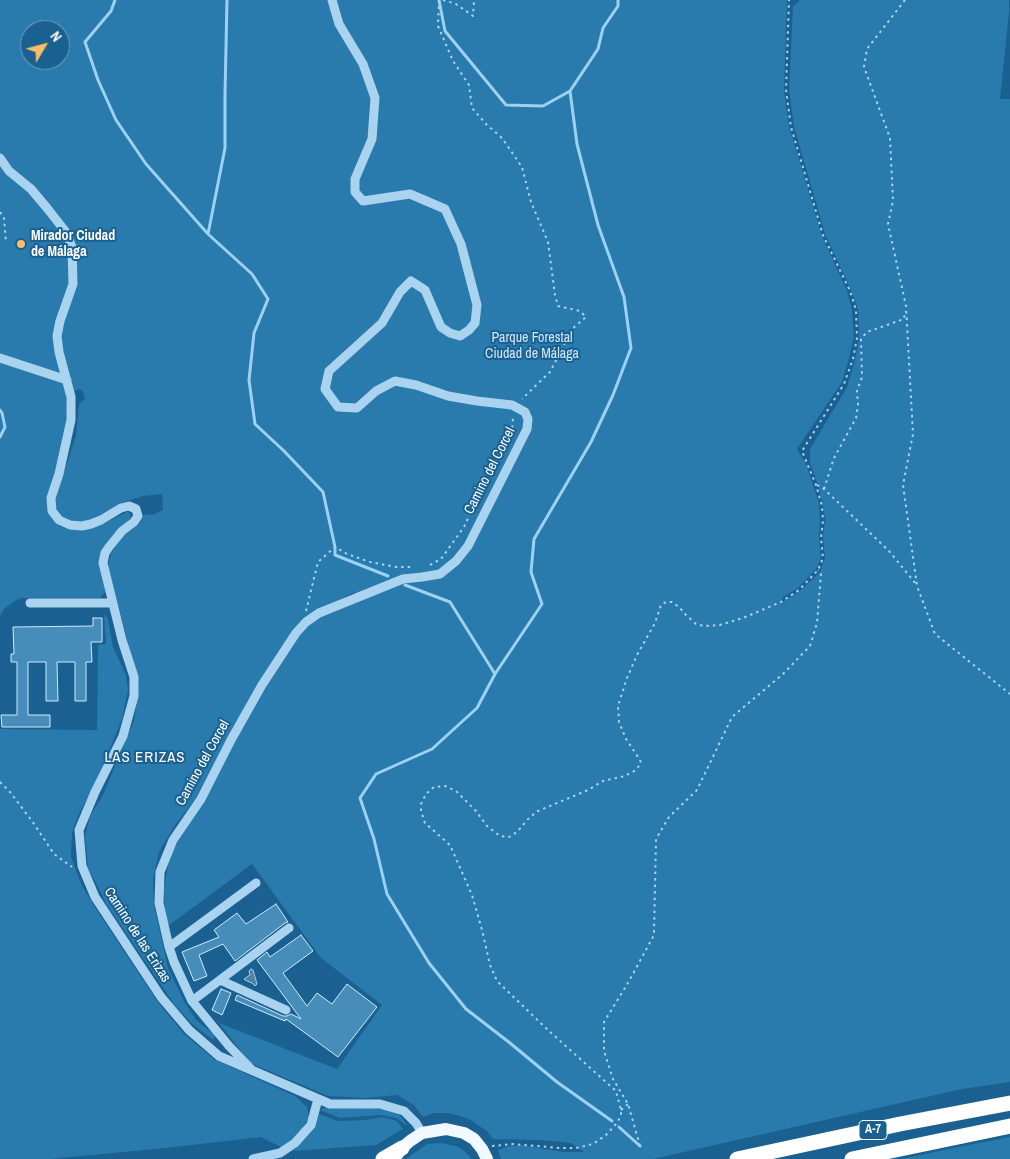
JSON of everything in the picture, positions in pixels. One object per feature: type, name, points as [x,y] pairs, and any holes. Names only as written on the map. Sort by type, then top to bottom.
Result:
[{"type":"highway","name":"A-7","points":[[737,1159],[900,1124],[1010,1103]]},
{"type":"highway","name":"A-7","points":[[852,1159],[1010,1126]]},
{"type":"highway","points":[[383,1159],[398,1154]]},
{"type":"main road","points":[[398,1154],[410,1141],[422,1133],[446,1129],[464,1133],[474,1139],[485,1154]]},
{"type":"street","points":[[332,0],[339,24],[363,64],[374,98],[372,139],[355,179],[355,192],[363,201],[410,194],[445,209],[462,244],[477,305],[475,323],[469,330],[460,336],[450,333],[441,327],[425,290],[411,281],[400,292],[382,323],[329,371],[325,389],[338,407],[357,408],[376,392],[395,381],[416,385],[448,396],[514,406]]},
{"type":"street","points":[[0,158],[9,171],[31,189],[47,208],[65,231],[72,247],[73,284],[60,321],[57,336],[58,352],[67,380]]},
{"type":"street","points":[[0,358],[67,380]]},
{"type":"street","name":"Camino de las Erizas","points":[[67,380],[71,397],[71,420],[59,474],[51,498],[52,511],[59,520],[70,525],[91,524],[121,508],[129,506],[136,509],[138,516],[118,536],[106,552],[104,563],[122,640],[134,677],[134,696],[124,736],[95,792],[79,830],[82,866],[95,897],[161,997],[189,1030],[219,1056],[330,1104],[380,1104],[404,1111],[416,1123],[422,1133]]},
{"type":"street","name":"Camino del Corcel","points":[[252,1070],[229,1046],[192,1001],[169,947],[159,902],[160,872],[173,840],[201,799],[262,685],[296,633],[306,622],[320,613],[403,579],[440,574],[456,562],[468,546],[527,429],[528,419],[525,412],[514,406]]},
{"type":"street","points":[[30,603],[113,603]]},
{"type":"street","points":[[169,947],[256,884]]},
{"type":"street","points":[[192,1001],[289,928]]},
{"type":"street","points":[[220,980],[286,1010]]},
{"type":"street","points":[[253,1159],[280,1153],[296,1143],[310,1125],[318,1099]]},
{"type":"path","points":[[427,567],[441,559],[464,527],[487,476],[512,431],[514,406],[550,372],[572,329],[586,317],[580,311],[558,306],[548,242],[530,202],[522,167],[502,138],[472,108],[469,85],[453,61],[438,26],[438,0]]},
{"type":"path","points":[[443,0],[456,4],[473,16],[474,0]]},
{"type":"path","points":[[485,1154],[495,1145],[513,1144],[576,1148],[593,1144],[606,1135],[621,1116],[616,1091],[497,981],[490,965],[472,895],[450,845],[425,823],[421,812],[421,804],[426,794],[434,788],[445,786],[456,791],[476,811],[487,826],[500,836],[509,837],[517,832],[538,811],[588,790],[603,781],[624,776],[636,770],[641,764],[640,760],[626,739],[619,722],[618,706],[627,678],[655,622],[661,605],[666,602],[672,602],[696,624],[704,626],[720,625],[743,618],[781,602],[799,590],[818,570],[823,558],[821,538],[822,506],[816,485],[802,451],[844,384],[853,359],[857,338],[856,310],[850,291],[823,235],[791,126],[786,90],[789,0]]},
{"type":"path","points":[[905,0],[867,49],[864,67],[890,138],[893,201],[888,224],[906,306],[913,434],[903,485],[917,586],[935,634],[1010,694]]},
{"type":"path","points":[[0,212],[4,218],[6,243]]},
{"type":"path","points":[[824,489],[834,458],[856,418],[858,405],[857,391],[862,376],[861,340],[867,332],[904,319],[906,306]]},
{"type":"path","points":[[857,338],[861,340]]},
{"type":"path","points":[[816,485],[824,489],[889,551],[917,586]]},
{"type":"path","points":[[306,622],[306,607],[318,562],[335,547],[347,554],[370,562],[396,567],[419,567]]},
{"type":"path","points":[[640,1146],[628,1104],[613,1079],[604,1051],[604,1022],[654,935],[656,839],[669,817],[697,790],[732,717],[784,674],[810,646],[818,623],[821,573],[818,570]]},
{"type":"path","points":[[0,782],[27,814],[54,854],[88,880]]},
{"type":"path","points":[[620,1110],[628,1104]]},
{"type":"green space","name":"Parque Forestal Ciudad de Málaga","points":[[0,0],[787,0],[784,90],[789,126],[822,236],[847,291],[852,310],[854,337],[842,382],[797,449],[806,464],[819,503],[821,557],[816,569],[798,588],[783,597],[781,603],[801,590],[820,572],[825,558],[823,505],[810,463],[810,449],[847,387],[859,338],[858,309],[825,234],[794,127],[789,90],[793,6],[800,0],[1009,0],[1000,99],[1010,99],[1010,1082],[962,1089],[653,1159],[501,1159],[498,1150],[509,1146],[521,1145],[563,1152],[584,1152],[571,1143],[493,1139],[487,1131],[469,1119],[449,1113],[434,1113],[423,1117],[414,1105],[397,1095],[366,1098],[328,1096],[250,1063],[219,1023],[337,1069],[382,1005],[321,958],[252,864],[168,926],[165,912],[164,888],[169,860],[183,831],[266,688],[300,635],[310,624],[324,615],[358,602],[355,592],[315,611],[293,630],[258,683],[197,797],[175,825],[159,852],[153,879],[154,905],[168,968],[184,1001],[196,1020],[215,1035],[213,1040],[192,1024],[174,1004],[107,905],[88,868],[85,836],[90,816],[102,797],[134,721],[139,685],[108,566],[111,553],[122,537],[140,523],[144,514],[153,515],[163,510],[162,494],[143,496],[122,503],[107,513],[87,521],[71,522],[61,516],[55,507],[56,496],[76,436],[79,404],[85,399],[80,389],[66,394],[66,440],[49,511],[60,526],[71,529],[94,527],[127,512],[130,513],[131,518],[105,545],[101,559],[105,592],[100,598],[21,598],[4,609],[0,616]]},
{"type":"green space","points":[[104,614],[108,619],[113,647],[126,675],[128,690],[122,719],[72,833],[71,857],[82,886],[98,912],[157,1001],[184,1034],[214,1059],[295,1096],[307,1107],[309,1117],[303,1128],[293,1139],[281,1147],[261,1137],[50,1159],[0,1159],[0,729],[97,730],[98,645],[106,644]]},
{"type":"green space","points":[[329,1106],[387,1109],[400,1115],[408,1126],[396,1118],[380,1115],[340,1118],[320,1110]]},
{"type":"green space","points":[[319,1114],[338,1121],[366,1120],[382,1117],[397,1121],[403,1129],[376,1145],[293,1151],[312,1130]]},
{"type":"green space","points":[[1010,1137],[1010,1159],[901,1159],[963,1146]]},
{"type":"green space","points":[[441,1143],[456,1146],[472,1159],[406,1159],[427,1144]]},
{"type":"shaded area","points":[[251,969],[257,984],[255,986],[244,979],[250,975],[249,971]]},
{"type":"building","points":[[93,618],[102,618],[102,642],[91,642],[92,662],[86,662],[86,701],[75,701],[75,662],[57,662],[58,701],[46,701],[46,662],[28,662],[28,715],[50,715],[50,727],[2,727],[1,715],[17,715],[17,662],[11,662],[11,654],[14,654],[13,627],[93,626]]},
{"type":"building","points":[[276,904],[288,922],[235,961],[223,944],[199,955],[207,976],[194,981],[182,952],[219,937],[214,930],[237,913],[246,924]]},
{"type":"building","points":[[301,935],[313,951],[283,973],[307,1006],[317,993],[332,1004],[347,984],[377,1007],[338,1057],[286,1019],[285,1021],[235,1000],[237,995],[283,1016],[291,1014],[301,1019],[257,960],[267,952],[270,957]]},
{"type":"building","points":[[221,989],[231,993],[222,1015],[212,1010]]},
{"type":"waterway","points":[[115,0],[111,11],[85,42],[98,80],[116,120],[146,164],[208,234],[252,274],[268,299],[254,333],[249,380],[255,424],[323,492],[335,555],[388,576]]},
{"type":"waterway","points":[[208,234],[225,148],[227,0]]},
{"type":"waterway","points":[[439,0],[445,31],[506,105],[543,106],[570,91]]},
{"type":"waterway","points":[[612,1121],[557,1082],[466,1009],[429,963],[387,894],[374,839],[360,798],[376,774],[432,749],[477,708],[495,674],[542,604],[531,572],[534,539],[591,442],[613,395],[631,348],[624,297],[598,225],[577,144],[570,91],[598,49],[603,28],[618,6],[618,0]]},
{"type":"waterway","points":[[0,410],[5,427],[0,437]]},
{"type":"waterway","points":[[405,585],[450,602],[495,674]]},
{"type":"waterway","points":[[619,1127],[640,1146]]},
{"type":"place","name":"Mirador Ciudad de Málaga","points":[[21,244]]},
{"type":"district","name":"LAS ERIZAS","points":[[145,758]]}]
